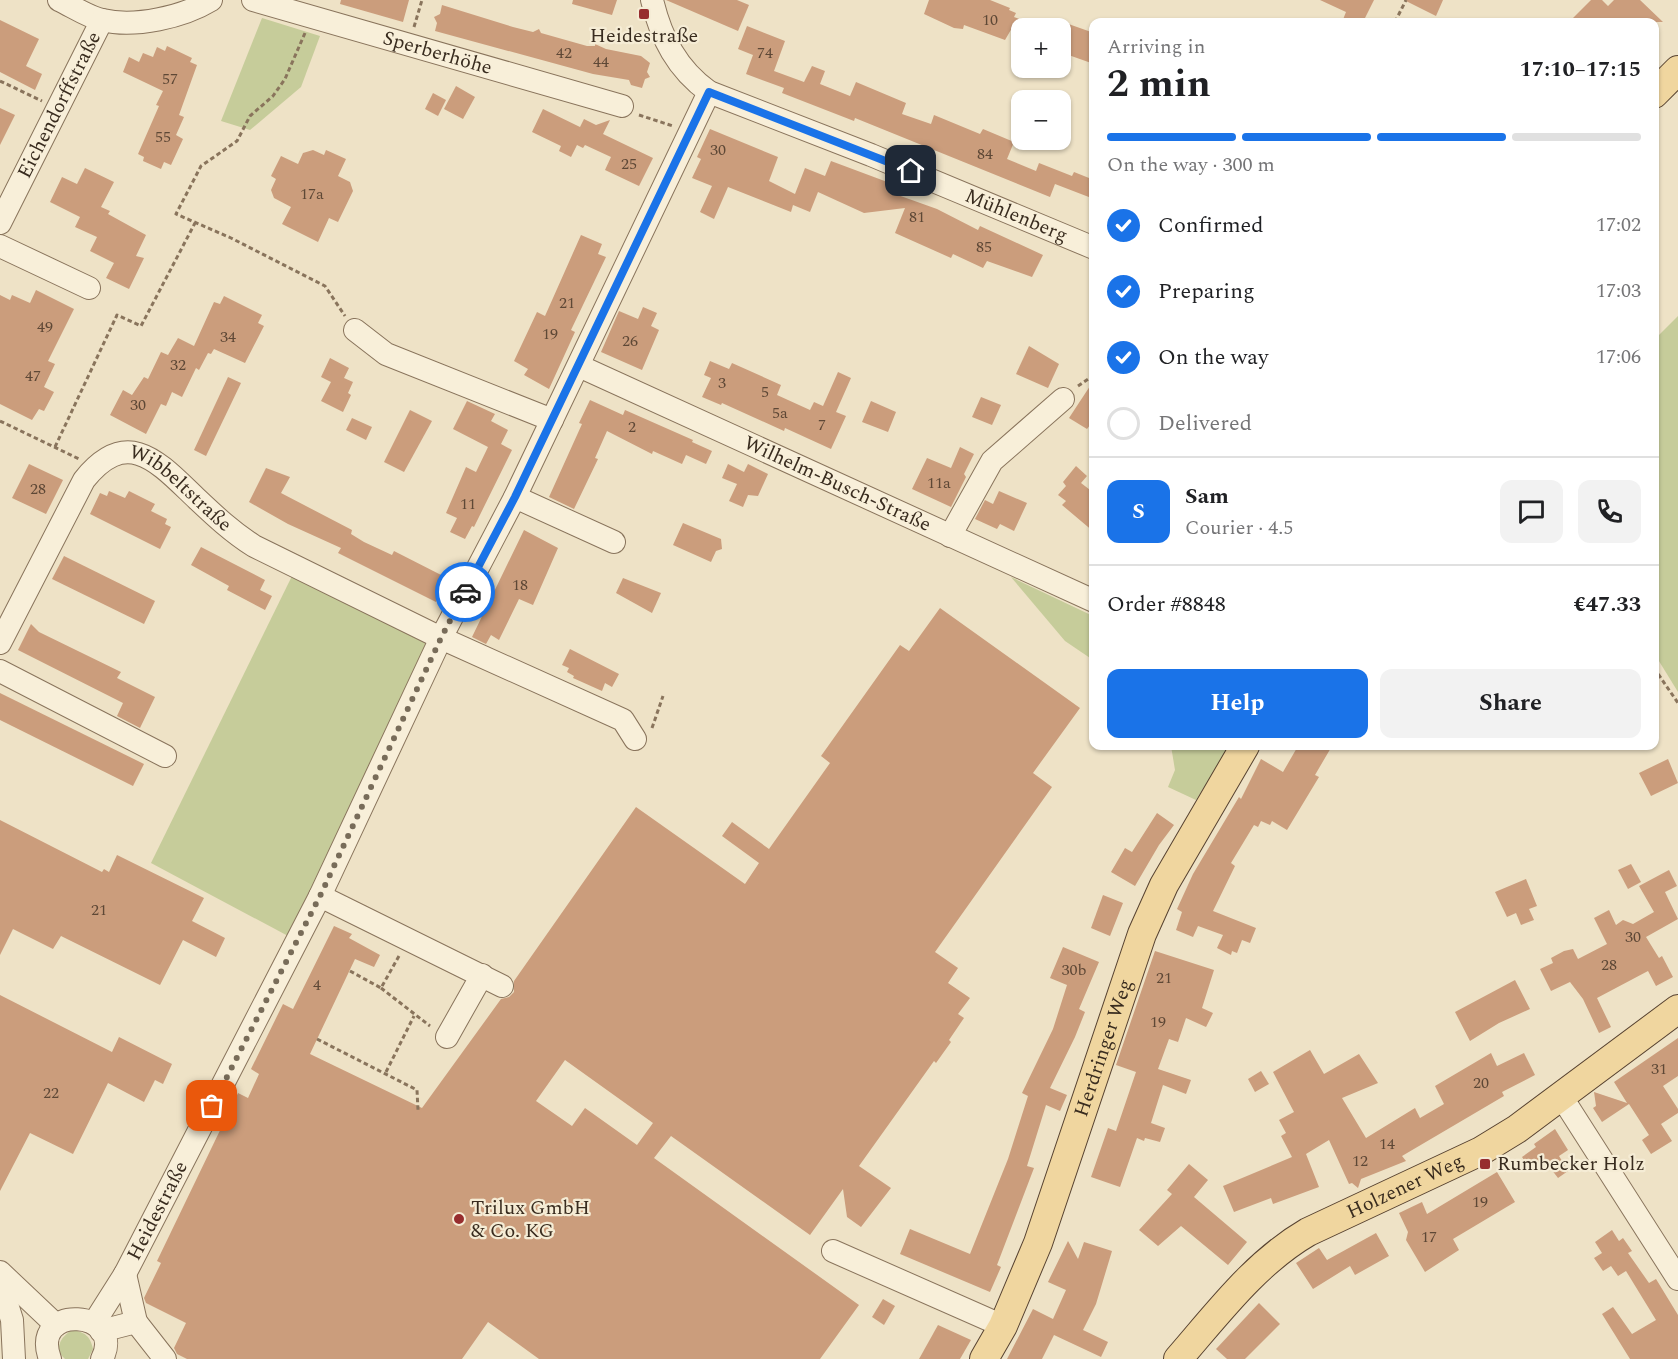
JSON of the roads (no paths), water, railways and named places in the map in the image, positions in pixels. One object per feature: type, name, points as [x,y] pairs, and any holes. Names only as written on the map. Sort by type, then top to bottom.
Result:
[{"type":"main road","points":[[1659,89],[1678,70]]},
{"type":"main road","name":"Herdringer Weg","points":[[984,1359],[1003,1326],[1038,1244],[1142,934],[1164,885],[1243,750]]},
{"type":"main road","name":"Holzener Weg","points":[[1178,1359],[1258,1268],[1281,1248],[1308,1232],[1481,1151],[1517,1129],[1678,1009]]},
{"type":"street","points":[[59,0],[102,21],[161,19],[211,0]]},
{"type":"street","name":"Sperberhöhe","points":[[253,0],[622,106]]},
{"type":"street","name":"Mühlenberg","points":[[652,0],[662,35],[673,54],[692,80],[709,92],[871,154],[1089,246]]},
{"type":"street","name":"Eichendorffstraße","points":[[0,223],[102,21]]},
{"type":"street","name":"Heidestraße","points":[[97,1327],[320,896],[441,638],[515,497],[709,92]]},
{"type":"street","points":[[0,246],[89,288]]},
{"type":"street","points":[[355,330],[386,354],[552,420]]},
{"type":"street","name":"Wilhelm-Busch-Straße","points":[[579,366],[1089,599]]},
{"type":"street","points":[[950,536],[992,461],[1063,399]]},
{"type":"street","name":"Wibbeltstraße","points":[[0,643],[74,497],[94,467],[115,454],[130,453],[151,458],[230,531],[254,546],[441,638],[623,720],[644,733]]},
{"type":"street","points":[[515,497],[614,542]]},
{"type":"street","points":[[0,671],[165,756]]},
{"type":"street","points":[[320,896],[492,980],[447,1037]]},
{"type":"street","points":[[1561,1096],[1678,1279]]},
{"type":"street","points":[[833,1251],[1003,1326]]},
{"type":"street","points":[[0,1272],[56,1325]]},
{"type":"street","points":[[125,1274],[136,1322],[165,1359]]},
{"type":"street","points":[[0,1282],[12,1320],[14,1359]]},
{"type":"street","points":[[50,1359],[47,1339],[56,1325],[70,1318],[82,1318],[97,1327],[105,1342],[102,1359]]},
{"type":"street","points":[[97,1327],[136,1322]]},
{"type":"place","name":"Heidestraße","points":[[644,14]]},
{"type":"place","name":"Rumbecker Holz","points":[[1485,1164]]},
{"type":"place","name":"Trilux GmbH & Co. KG","points":[[459,1219]]}]
